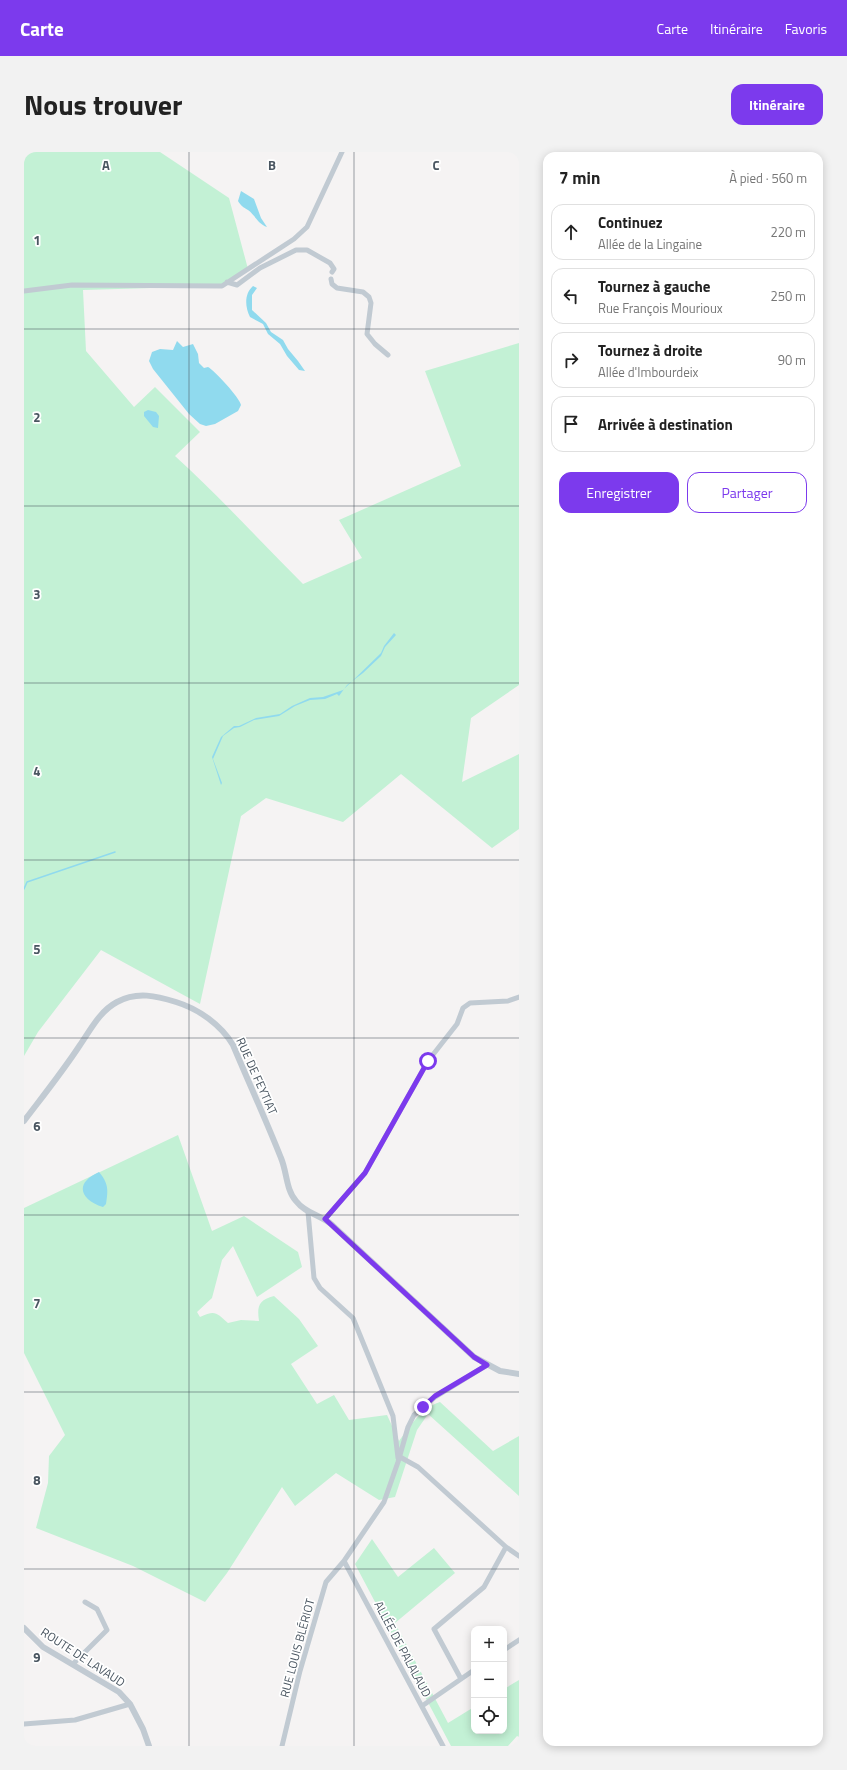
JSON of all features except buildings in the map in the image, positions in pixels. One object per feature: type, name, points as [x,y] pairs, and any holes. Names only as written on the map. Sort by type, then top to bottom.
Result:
[{"type":"street","points":[[24,291],[72,285],[222,286],[294,239],[307,227],[342,152]]},
{"type":"street","points":[[227,282],[237,285],[260,268],[296,250],[307,250],[330,263],[334,269],[332,272]]},
{"type":"street","points":[[331,279],[332,284],[337,288],[364,292],[369,297],[371,303],[367,334],[375,344],[388,355]]},
{"type":"street","name":"RUE DE FEYTIAT","points":[[24,1121],[98,1018],[118,1002],[137,995],[154,995],[180,1003],[200,1013],[213,1022],[228,1037],[279,1153],[294,1199],[308,1212]]},
{"type":"street","points":[[325,1219],[365,1173],[428,1061],[457,1024],[463,1008],[470,1003],[508,1000],[519,996]]},
{"type":"street","points":[[519,1374],[500,1371],[474,1357],[325,1219],[308,1212],[314,1278],[320,1288],[353,1318],[393,1416],[399,1460],[418,1467],[506,1547],[519,1556]]},
{"type":"street","name":"RUE LOUIS BLÉRIOT","points":[[282,1746],[300,1671],[326,1582],[344,1562],[384,1502],[399,1460],[408,1427],[414,1415],[435,1396],[487,1365]]},
{"type":"street","points":[[461,1679],[434,1629],[484,1587],[506,1547]]},
{"type":"street","name":"ALLÉE DE PALALAUD","points":[[344,1562],[443,1746]]},
{"type":"street","points":[[73,1664],[107,1630],[97,1609],[85,1602]]},
{"type":"street","name":"ROUTE DE LAVAUD","points":[[24,1628],[43,1647],[119,1692],[130,1704],[143,1729],[149,1746]]},
{"type":"street","points":[[507,1648],[519,1640]]},
{"type":"street","points":[[422,1706],[471,1672]]},
{"type":"street","points":[[24,1724],[75,1720],[130,1704]]},
{"type":"green space","points":[[24,152],[160,152],[229,198],[248,269],[222,286],[83,290],[86,351],[134,407],[155,387],[200,432],[175,456],[224,503],[303,584],[362,558],[339,520],[461,466],[425,371],[519,343],[519,685],[471,718],[462,782],[519,754],[519,829],[492,848],[401,774],[343,822],[266,798],[241,816],[200,1004],[101,950],[38,1032],[24,1056]]},
{"type":"green space","points":[[178,1135],[212,1231],[244,1216],[298,1252],[302,1267],[257,1297],[233,1246],[222,1260],[212,1298],[197,1312],[200,1317],[209,1313],[215,1313],[228,1323],[241,1320],[259,1321],[258,1312],[260,1305],[265,1300],[274,1296],[299,1319],[318,1346],[291,1364],[317,1404],[334,1395],[349,1420],[387,1415],[399,1441],[412,1423],[427,1408],[440,1402],[493,1451],[519,1436],[519,1496],[428,1414],[417,1430],[395,1497],[379,1500],[336,1473],[295,1506],[282,1487],[227,1573],[205,1602],[133,1566],[36,1528],[48,1483],[49,1456],[65,1435],[24,1353],[24,1208]]},
{"type":"green space","points":[[372,1539],[398,1577],[434,1548],[455,1573],[395,1623],[448,1723],[471,1709],[471,1734],[507,1734],[507,1687],[519,1680],[519,1737],[517,1736],[508,1746],[451,1746],[355,1564]]},
{"type":"water","points":[[241,191],[254,199],[261,218],[267,227],[261,224],[239,203],[238,201]]},
{"type":"water","points":[[253,286],[257,288],[252,295],[252,310],[266,323],[271,332],[283,340],[305,371],[299,370],[287,356],[280,344],[268,334],[263,324],[250,317],[246,301],[248,293]]},
{"type":"water","points":[[177,341],[183,347],[193,344],[198,354],[199,363],[204,368],[208,367],[216,373],[240,401],[241,405],[238,411],[215,424],[206,426],[200,424],[189,414],[153,369],[149,361],[152,352],[160,349],[173,350]]},
{"type":"water","points":[[148,410],[156,412],[159,416],[158,428],[153,427],[144,416],[144,412]]},
{"type":"water","points":[[394,633],[396,635],[385,647],[381,656],[352,681],[381,653],[384,646]]},
{"type":"water","points":[[344,689],[339,696],[337,694],[325,699],[310,700],[295,706],[279,716],[254,720],[240,727],[234,728],[223,736],[213,759],[222,783],[221,785],[212,757],[221,737],[234,726],[239,726],[256,718],[280,714],[292,706],[310,698],[323,697]]},
{"type":"water","points":[[99,1172],[105,1180],[107,1187],[106,1204],[103,1207],[89,1200],[83,1191],[83,1186],[86,1181],[91,1176]]},
{"type":"waterway","points":[[24,889],[27,882],[115,852]]},
{"type":"route","points":[[423,1407],[435,1396],[487,1365],[474,1357],[325,1219],[365,1173],[428,1061]]}]
